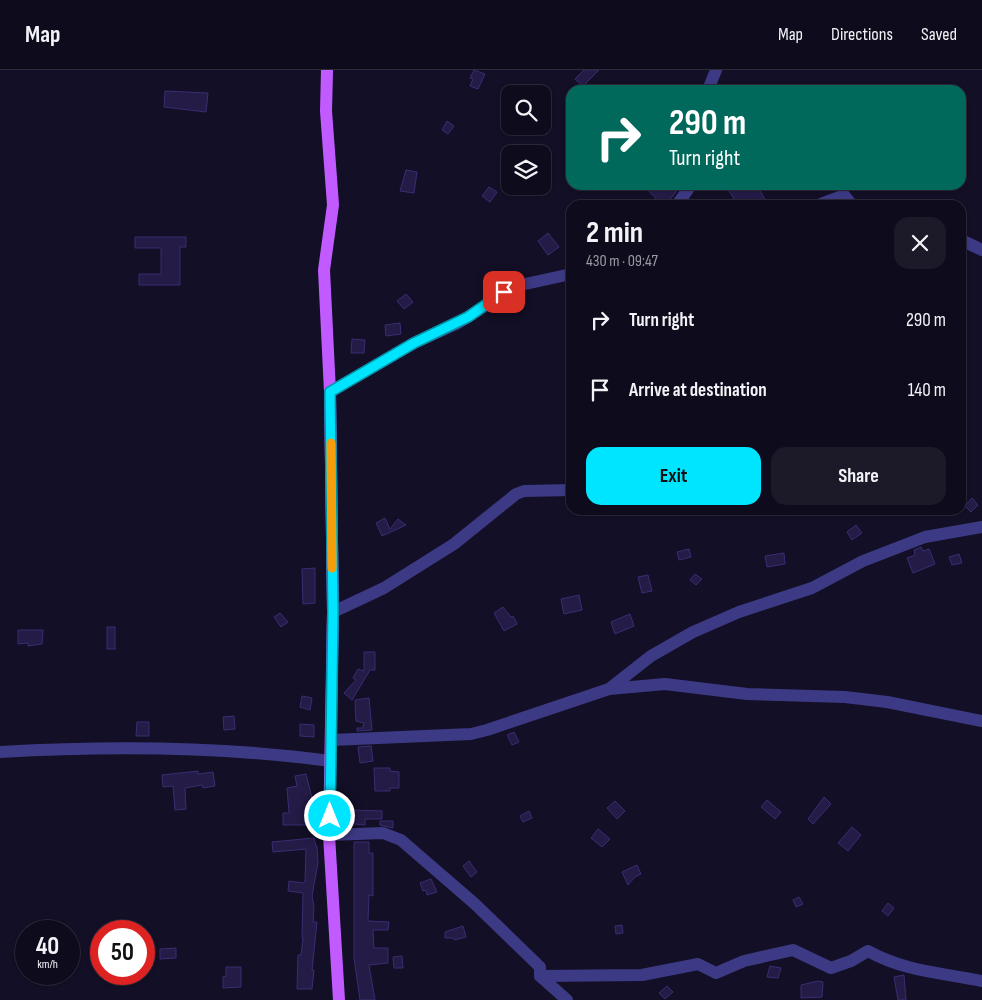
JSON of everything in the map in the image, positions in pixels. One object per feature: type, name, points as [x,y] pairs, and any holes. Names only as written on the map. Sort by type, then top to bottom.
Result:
[{"type":"main road","points":[[327,70],[326,111],[333,206],[324,270],[330,392],[333,612],[329,835],[340,1000]]},
{"type":"street","points":[[710,85],[716,70]]},
{"type":"street","points":[[831,200],[844,195],[848,200]]},
{"type":"street","points":[[966,242],[982,250]]},
{"type":"street","points":[[330,392],[414,343],[458,322],[516,286],[566,275]]},
{"type":"street","points":[[333,612],[384,588],[454,544],[516,494],[524,491],[566,490]]},
{"type":"street","points":[[609,689],[651,656],[693,632],[739,612],[812,588],[863,561],[925,537],[982,527]]},
{"type":"street","points":[[332,740],[471,734],[609,689],[665,684],[747,694],[845,697],[887,702],[982,721]]},
{"type":"street","points":[[0,752],[46,749],[181,750],[273,753],[330,761]]},
{"type":"street","points":[[329,835],[383,833],[401,840],[475,904],[534,961],[540,967],[540,976],[566,1000]]},
{"type":"street","points":[[540,976],[642,975],[698,964],[716,973],[744,961],[793,950],[831,968],[851,961],[868,951],[884,960],[902,966],[982,982]]},
{"type":"building","points":[[474,70],[485,74],[478,89],[470,86],[473,79],[470,78]]},
{"type":"building","points":[[584,70],[599,70],[584,85],[575,79]]},
{"type":"building","points":[[165,91],[208,93],[206,112],[164,107]]},
{"type":"building","points":[[447,121],[454,126],[448,134],[442,130]]},
{"type":"building","points":[[406,170],[417,172],[414,193],[400,191]]},
{"type":"building","points":[[489,187],[497,192],[490,202],[482,196]]},
{"type":"building","points":[[648,190],[677,190],[670,200],[657,200]]},
{"type":"building","points":[[728,190],[760,190],[765,200],[731,200],[734,198]]},
{"type":"building","points":[[548,233],[559,247],[548,255],[538,241]]},
{"type":"building","points":[[135,237],[186,237],[186,247],[180,247],[180,285],[139,285],[139,274],[161,274],[161,248],[135,248]]},
{"type":"building","points":[[406,294],[413,302],[404,309],[397,301]]},
{"type":"building","points":[[400,323],[401,334],[386,336],[385,325]]},
{"type":"building","points":[[352,339],[365,340],[364,353],[351,353]]},
{"type":"building","points":[[972,498],[978,505],[971,512],[966,505]]},
{"type":"building","points":[[385,518],[390,529],[398,519],[406,525],[382,536],[376,523]]},
{"type":"building","points":[[856,525],[862,533],[852,540],[847,532]]},
{"type":"building","points":[[921,547],[923,551],[929,549],[935,564],[913,573],[907,558],[915,555],[914,550]]},
{"type":"building","points":[[689,549],[691,557],[679,560],[677,552]]},
{"type":"building","points":[[784,553],[785,564],[767,567],[765,556]]},
{"type":"building","points":[[959,554],[962,563],[952,565],[949,557]]},
{"type":"building","points":[[315,568],[315,603],[303,604],[302,569]]},
{"type":"building","points":[[695,574],[702,579],[696,585],[690,580]]},
{"type":"building","points":[[648,575],[652,591],[642,593],[638,577]]},
{"type":"building","points":[[579,595],[582,610],[564,614],[561,599]]},
{"type":"building","points":[[503,607],[511,617],[513,616],[517,624],[504,631],[494,613]]},
{"type":"building","points":[[280,613],[288,622],[281,627],[274,617]]},
{"type":"building","points":[[630,614],[634,626],[615,634],[611,622]]},
{"type":"building","points":[[107,627],[115,627],[115,649],[107,649]]},
{"type":"building","points":[[18,630],[43,630],[42,644],[28,646],[28,643],[18,644]]},
{"type":"building","points":[[364,652],[375,652],[375,670],[370,670],[352,700],[344,693],[356,680],[353,678],[358,669],[364,671]]},
{"type":"building","points":[[302,696],[312,698],[310,710],[300,707]]},
{"type":"building","points":[[369,698],[372,730],[357,731],[357,728],[363,728],[364,723],[356,721],[355,700]]},
{"type":"building","points":[[234,716],[235,729],[224,730],[223,717]]},
{"type":"building","points":[[137,722],[149,722],[149,736],[136,736]]},
{"type":"building","points":[[300,724],[314,725],[314,737],[300,736]]},
{"type":"building","points":[[514,732],[519,742],[512,745],[507,735]]},
{"type":"building","points":[[371,746],[373,761],[360,763],[358,747]]},
{"type":"building","points":[[374,768],[390,768],[390,771],[399,772],[399,788],[390,788],[390,791],[375,791]]},
{"type":"building","points":[[198,771],[198,774],[213,772],[215,786],[203,788],[202,785],[185,788],[186,809],[175,810],[173,786],[163,787],[162,775]]},
{"type":"building","points":[[306,774],[313,802],[310,803],[313,825],[283,825],[283,813],[289,813],[287,788],[297,786],[295,776]]},
{"type":"building","points":[[824,797],[831,804],[813,824],[808,819]]},
{"type":"building","points":[[767,800],[781,812],[775,819],[761,807]]},
{"type":"building","points":[[615,801],[625,811],[617,819],[607,808]]},
{"type":"building","points":[[354,810],[382,811],[382,819],[365,819],[365,825],[354,824]]},
{"type":"building","points":[[529,811],[532,818],[523,822],[520,816]]},
{"type":"building","points":[[380,821],[393,821],[393,828],[380,825]]},
{"type":"building","points":[[852,827],[861,835],[848,851],[838,843]]},
{"type":"building","points":[[598,829],[610,839],[602,847],[591,838]]},
{"type":"building","points":[[314,838],[317,846],[318,863],[312,896],[314,907],[313,922],[317,922],[312,989],[297,989],[298,955],[301,955],[303,938],[303,893],[288,891],[289,881],[303,883],[305,881],[306,849],[273,852],[272,842]]},
{"type":"building","points":[[354,842],[369,842],[369,853],[373,853],[373,896],[369,895],[368,921],[389,922],[388,930],[373,930],[374,948],[388,948],[388,963],[369,965],[375,1000],[360,1000],[354,958]]},
{"type":"building","points":[[469,861],[477,872],[471,877],[463,866]]},
{"type":"building","points":[[637,865],[641,874],[635,877],[628,885],[622,872]]},
{"type":"building","points":[[431,879],[437,892],[427,895],[426,890],[423,891],[420,883]]},
{"type":"building","points":[[799,897],[803,904],[796,907],[793,900]]},
{"type":"building","points":[[888,903],[894,908],[888,916],[882,911]]},
{"type":"building","points":[[622,925],[623,933],[616,934],[615,926]]},
{"type":"building","points":[[463,926],[466,937],[454,940],[454,938],[445,938],[445,932]]},
{"type":"building","points":[[176,948],[176,958],[160,959],[160,949]]},
{"type":"building","points":[[402,956],[403,968],[394,968],[393,957]]},
{"type":"building","points":[[770,966],[781,968],[778,978],[767,977]]},
{"type":"building","points":[[226,967],[241,967],[241,987],[223,988],[223,977],[226,976]]},
{"type":"building","points":[[904,975],[906,1000],[898,1000],[894,977]]},
{"type":"building","points":[[818,981],[823,982],[822,997],[801,998],[801,985]]},
{"type":"building","points":[[667,986],[673,992],[665,999],[659,993]]},
{"type":"slow traffic","points":[[331,443],[332,568]]},
{"type":"route","points":[[330,816],[333,612],[330,392],[414,343],[468,317],[504,292]]}]
